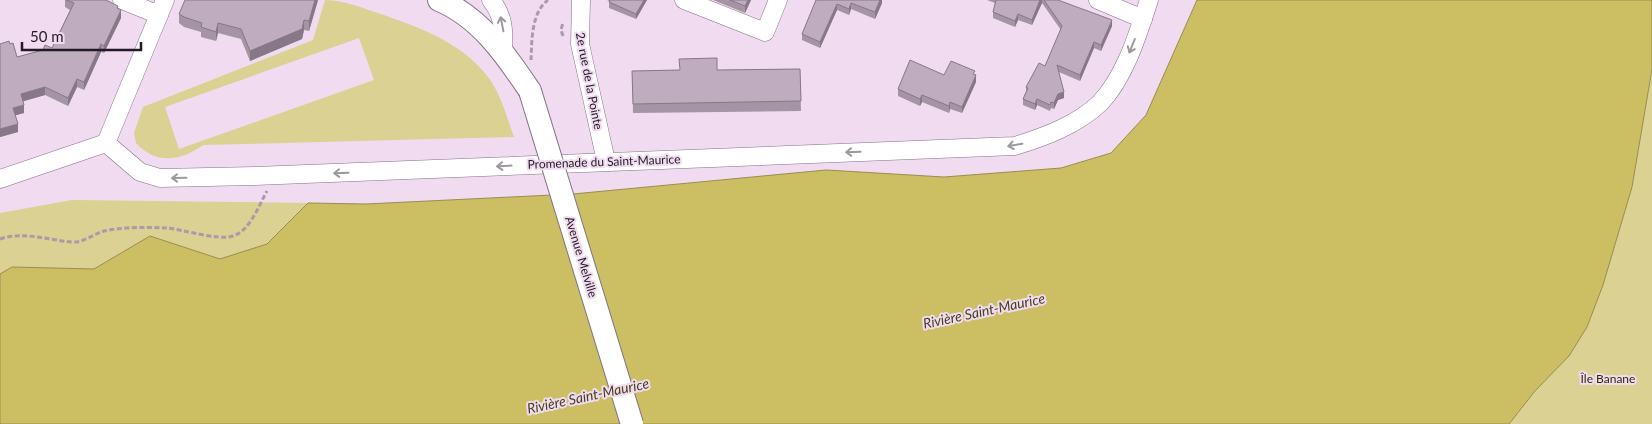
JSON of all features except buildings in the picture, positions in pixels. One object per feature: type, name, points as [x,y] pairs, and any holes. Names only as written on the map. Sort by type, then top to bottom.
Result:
[{"type":"main road","name":"Avenue Melville","points":[[439,0],[470,19],[503,51],[530,91],[632,424]]},
{"type":"street","points":[[0,180],[106,143],[162,8],[122,0]]},
{"type":"street","points":[[491,0],[498,9],[504,27],[503,51]]},
{"type":"street","name":"2e rue de la Pointe","points":[[581,0],[580,44],[606,161]]},
{"type":"street","points":[[684,0],[765,32],[778,0]]},
{"type":"street","points":[[1098,0],[1143,19]]},
{"type":"street","name":"Promenade du Saint-Maurice","points":[[106,143],[140,172],[160,178],[276,176],[606,161],[1015,146],[1038,139],[1080,119],[1100,103],[1119,77],[1149,0]]},
{"type":"path","points":[[530,91],[532,36],[537,15],[542,4],[548,0]]},
{"type":"path","points":[[0,239],[10,236],[33,236],[74,242],[103,232],[154,227],[179,229],[223,237],[234,236],[252,219],[276,176]]},
{"type":"green space","points":[[325,0],[354,5],[399,20],[441,38],[466,55],[488,77],[500,98],[514,137],[203,145],[186,155],[169,158],[160,158],[152,155],[136,143],[134,133],[143,107],[313,40]],"holes":[[[359,38],[374,80],[179,149],[165,107]]]},
{"type":"green space","name":"Île Banane","points":[[1652,69],[1652,424],[1509,424],[1535,391],[1569,356],[1587,327],[1603,285],[1632,187]]},
{"type":"green space","points":[[72,200],[308,203],[267,244],[220,260],[150,236],[94,269],[12,267],[0,274],[0,213]]},
{"type":"water","name":"Rivière Saint-Maurice","points":[[1197,0],[1652,0],[1652,69],[1632,187],[1603,285],[1587,327],[1569,356],[1535,391],[1509,424],[0,424],[0,274],[12,267],[94,269],[150,236],[220,259],[267,244],[308,203],[366,204],[573,194],[826,170],[944,177],[1061,168],[1111,153],[1146,115]]}]
